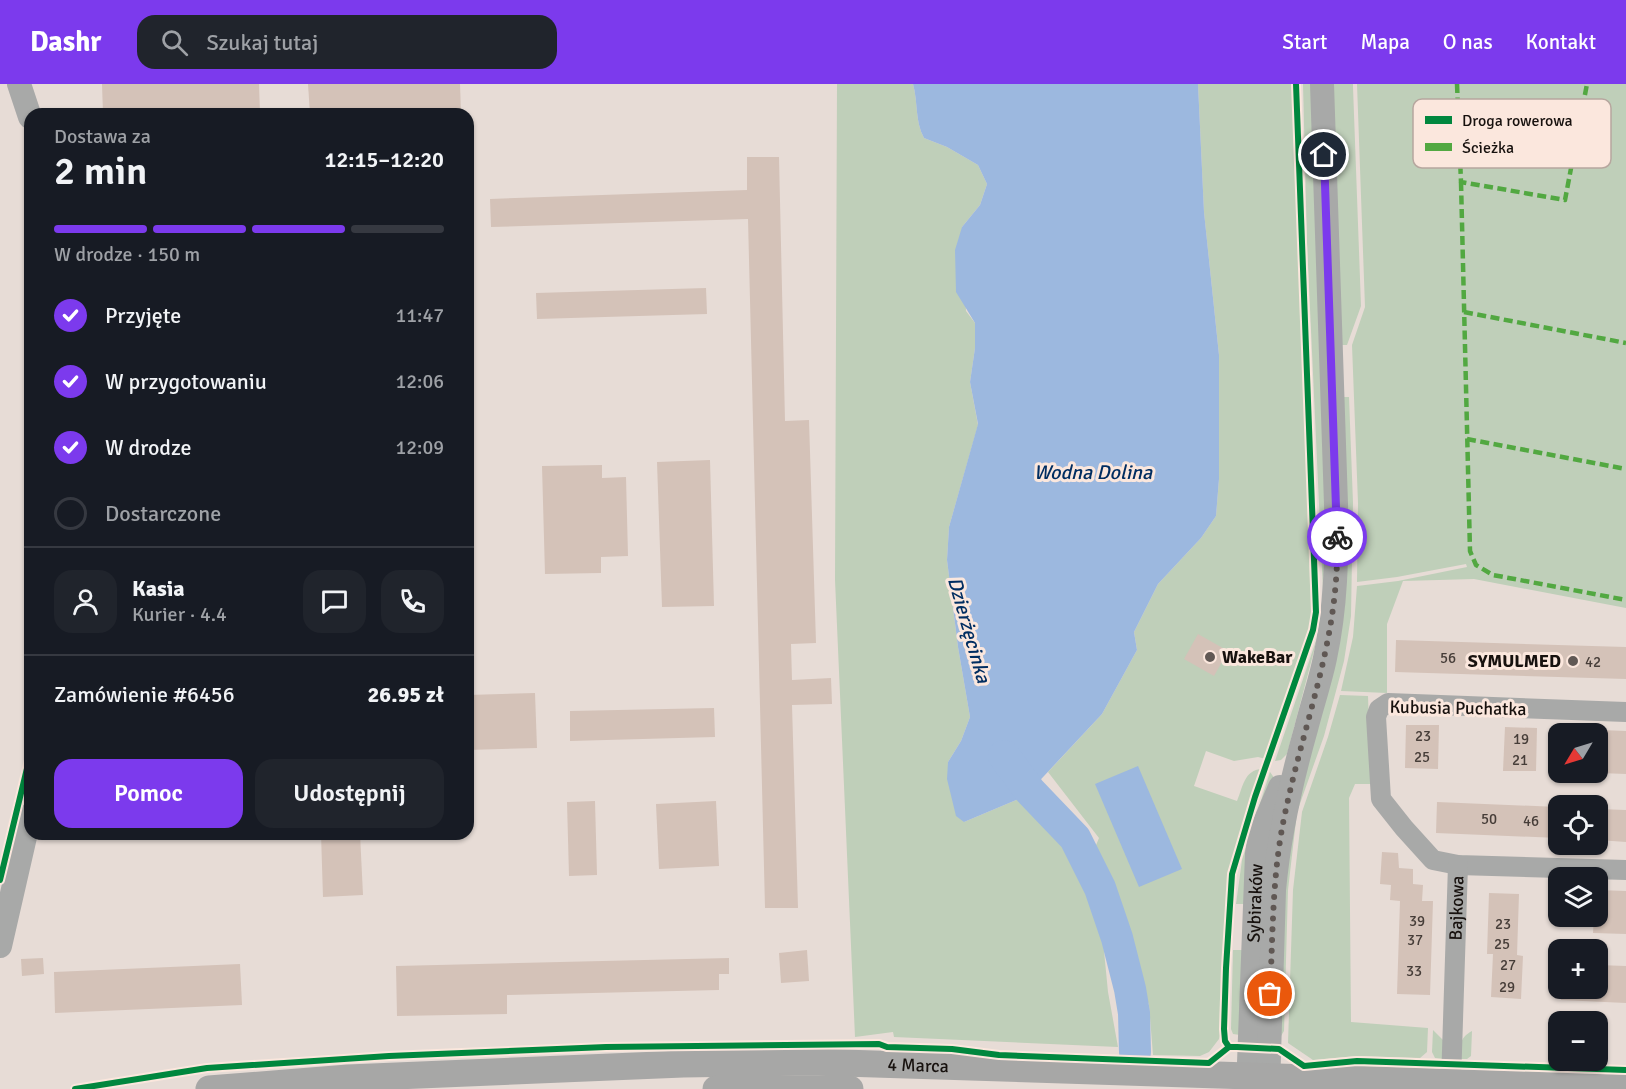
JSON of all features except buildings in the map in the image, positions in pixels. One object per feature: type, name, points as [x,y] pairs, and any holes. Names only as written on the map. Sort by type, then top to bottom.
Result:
[{"type":"main road","name":"4 Marca","points":[[209,1089],[348,1078],[779,1062],[890,1063],[1258,1082],[1451,1082],[1626,1088]]},
{"type":"main road","points":[[716,1089],[850,1089]]},
{"type":"street","points":[[19,84],[27,108]]},
{"type":"street","name":"Sybiraków","points":[[1258,1082],[1258,843],[1263,825],[1306,727],[1318,688],[1329,636],[1337,550],[1322,84]]},
{"type":"street","name":"Kubusia Puchatka","points":[[1458,865],[1433,860],[1382,799],[1376,717],[1379,709],[1388,703],[1626,712]]},
{"type":"street","points":[[0,946],[24,840]]},
{"type":"street","name":"Bajkowa","points":[[1451,1082],[1458,865],[1626,870]]},
{"type":"green space","points":[[837,84],[913,84],[919,125],[924,138],[947,147],[978,165],[987,184],[980,205],[962,227],[966,311],[975,323],[975,348],[970,382],[978,425],[949,527],[947,560],[970,717],[961,741],[948,762],[964,822],[1021,798],[1063,842],[1101,920],[1108,992],[1118,1047],[894,1037],[893,1032],[855,1037],[835,580]]},
{"type":"green space","points":[[1198,84],[1294,84],[1314,612],[1266,759],[1258,757],[1234,761],[1206,751],[1194,786],[1237,801],[1251,772],[1262,769],[1230,874],[1223,968],[1222,1029],[1219,1039],[1209,1052],[1200,1056],[1153,1055],[1149,1005],[1094,850],[1099,838],[1048,772],[1102,714],[1137,650],[1134,632],[1158,584],[1201,538],[1216,516],[1219,479],[1219,355],[1204,212]]},
{"type":"green space","points":[[1303,84],[1312,84],[1327,522],[1323,591],[1307,243]]},
{"type":"green space","points":[[1331,84],[1353,84],[1361,306],[1347,345],[1340,345]]},
{"type":"green space","points":[[1357,84],[1626,84],[1626,608],[1474,579],[1403,581],[1387,624],[1387,693],[1341,691],[1353,637],[1357,586],[1398,581],[1467,567],[1466,564],[1357,582],[1358,503],[1352,345],[1365,307]]},
{"type":"green space","points":[[1342,397],[1349,397],[1353,503],[1351,616],[1344,661],[1324,736],[1297,812],[1288,890],[1284,1031],[1281,1036],[1283,858],[1325,698]]},
{"type":"green space","points":[[1319,632],[1287,754],[1281,760],[1275,761]]},
{"type":"green space","points":[[1340,695],[1368,696],[1371,784],[1355,784],[1349,798],[1351,1022],[1428,1028],[1427,1052],[1420,1058],[1357,1056],[1313,1060],[1288,1043],[1293,890],[1302,812]]},
{"type":"green space","points":[[1270,772],[1275,779],[1244,904],[1236,904],[1242,860]]},
{"type":"green space","points":[[1233,950],[1243,950],[1240,1035],[1233,1034],[1231,1029]]},
{"type":"green space","points":[[1433,1030],[1444,1041],[1443,1059],[1435,1058],[1432,1052]]},
{"type":"green space","points":[[1472,1031],[1471,1056],[1467,1059],[1460,1059],[1462,1040]]},
{"type":"green space","points":[[1357,1063],[1437,1066],[1432,1070],[1317,1068]]},
{"type":"green space","points":[[1465,1067],[1626,1072],[1626,1079],[1468,1070]]},
{"type":"water","name":"Wodna Dolina","points":[[913,84],[1198,84],[1204,212],[1219,355],[1219,479],[1216,516],[1201,538],[1158,584],[1134,632],[1137,650],[1102,714],[1030,791],[1021,798],[964,822],[956,816],[947,779],[948,762],[961,741],[970,717],[947,560],[949,527],[978,424],[970,382],[975,348],[975,323],[956,292],[955,250],[962,227],[980,205],[987,184],[978,165],[947,147],[924,138],[919,125]]},
{"type":"water","points":[[1138,766],[1182,869],[1139,887],[1095,784]]},
{"type":"waterway","name":"Dzierżęcinka","points":[[1004,756],[1030,791],[1075,838],[1100,888],[1117,938],[1130,989],[1134,1013],[1135,1052]]},
{"type":"marked path","points":[[1457,84],[1458,99]]},
{"type":"marked path","points":[[1584,99],[1587,84]]},
{"type":"marked path","points":[[1460,168],[1461,182],[1565,200],[1571,168]]},
{"type":"marked path","points":[[1461,182],[1470,551],[1476,565],[1493,575],[1626,600]]},
{"type":"marked path","points":[[1464,312],[1626,343]]},
{"type":"marked path","points":[[1467,439],[1626,469]]},
{"type":"cycle path","points":[[1229,1047],[1225,1041],[1224,1029],[1232,874],[1255,797],[1313,630],[1316,612],[1296,84]]},
{"type":"cycle path","points":[[0,880],[24,781]]},
{"type":"cycle path","points":[[75,1089],[207,1068],[389,1056],[606,1047],[879,1044],[887,1047],[952,1049],[999,1055],[1209,1063],[1229,1047],[1237,1047],[1279,1049],[1304,1066],[1357,1061],[1626,1070]]},
{"type":"way so far","points":[[1270,994],[1274,890],[1279,845],[1288,796],[1325,659],[1335,587],[1337,537]]},
{"type":"place","name":"WakeBar","points":[[1210,657]]},
{"type":"place","name":"SYMULMED","points":[[1573,661]]},
{"type":"route","points":[[1324,155],[1337,537]]}]
